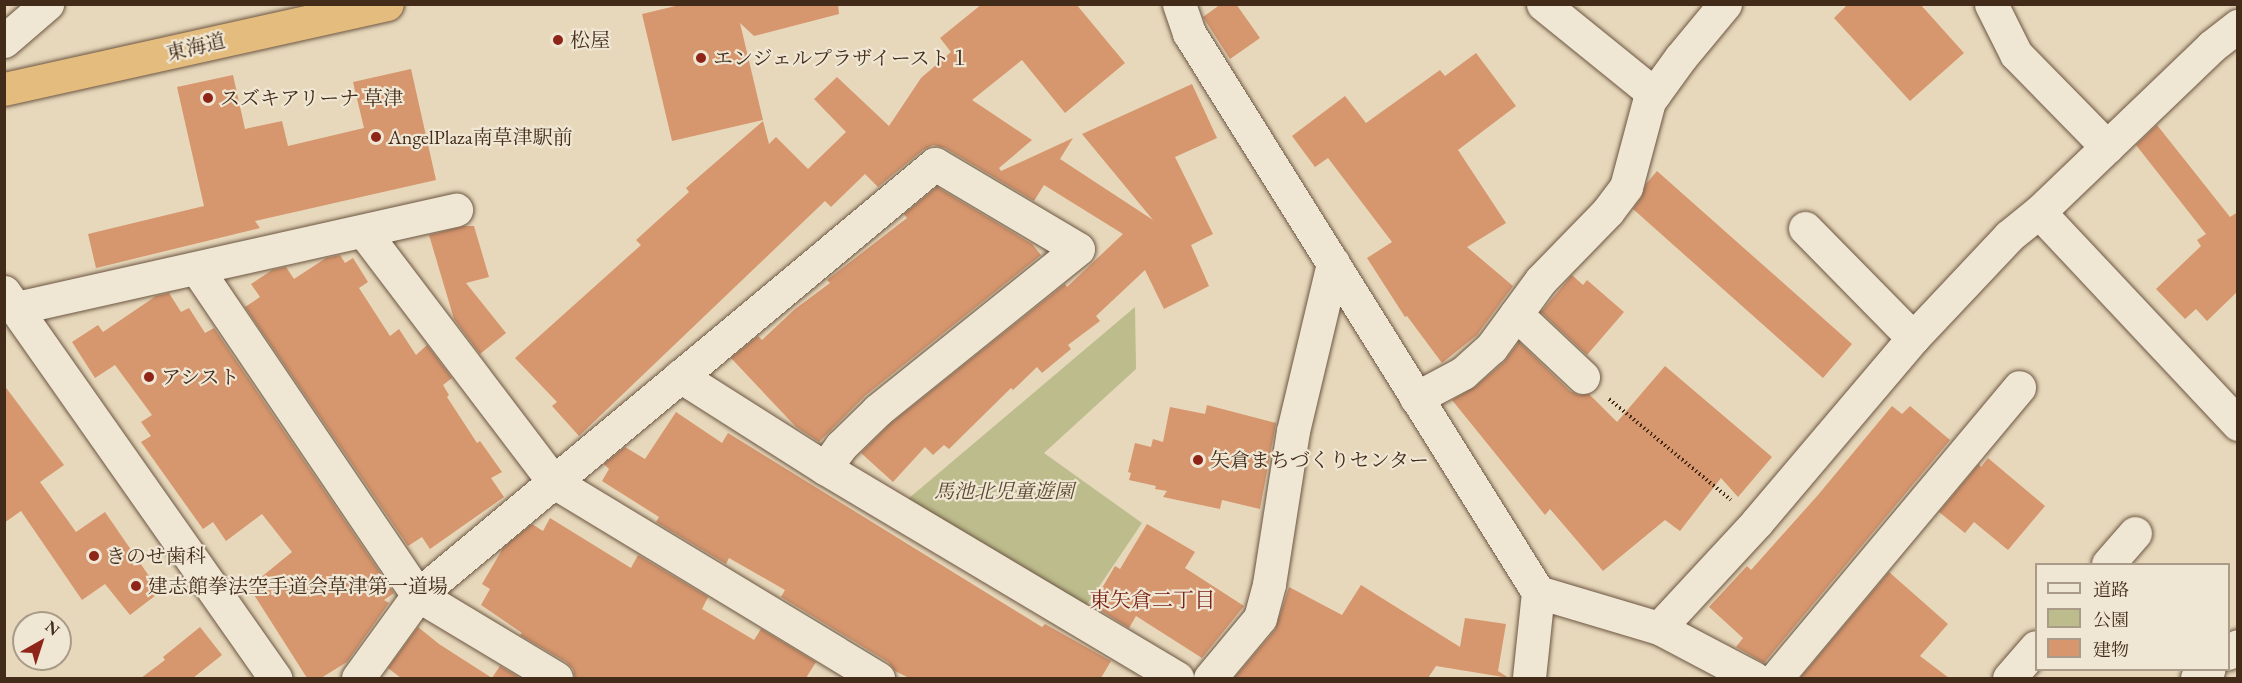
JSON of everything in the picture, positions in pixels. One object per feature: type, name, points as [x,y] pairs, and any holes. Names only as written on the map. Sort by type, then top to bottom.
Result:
[{"type":"highway","name":"東海道","points":[[4,89],[387,4]]},
{"type":"street","points":[[4,41],[47,4]]},
{"type":"street","points":[[1179,4],[1189,33],[1538,592],[1529,678]]},
{"type":"street","points":[[1543,4],[1654,94]]},
{"type":"street","points":[[1416,398],[1463,373],[1491,348],[1541,279],[1608,211],[1626,187],[1649,101],[1725,4]]},
{"type":"street","points":[[1991,4],[2016,54],[2107,147]]},
{"type":"street","points":[[1659,628],[1756,522],[1913,338],[2009,236],[2039,213],[2212,46],[2238,26]]},
{"type":"street","points":[[358,678],[418,595],[935,164],[1078,249],[878,410],[841,446],[825,468]]},
{"type":"street","points":[[275,678],[10,300],[197,269],[456,210]]},
{"type":"street","points":[[2039,213],[2238,424]]},
{"type":"street","points":[[1804,228],[1913,338]]},
{"type":"street","points":[[364,232],[554,482],[878,678]]},
{"type":"street","points":[[1210,678],[1260,618],[1269,584],[1293,431],[1333,263]]},
{"type":"street","points":[[197,269],[418,595],[556,678]]},
{"type":"street","points":[[1516,314],[1583,377]]},
{"type":"street","points":[[680,376],[825,468],[1177,678]]},
{"type":"street","points":[[1776,678],[2019,387]]},
{"type":"street","points":[[2109,563],[2135,533]]},
{"type":"street","points":[[1538,592],[1659,628],[1754,678]]},
{"type":"street","points":[[2009,678],[2035,649]]},
{"type":"path","points":[[1583,377],[1756,522]]},
{"type":"green space","name":"馬池北児童遊園","points":[[1135,307],[1136,369],[1044,453],[1142,523],[1086,606],[908,499]]},
{"type":"building","name":"エンジェルプラザイースト１","points":[[684,4],[838,4],[839,14],[754,36],[740,23],[763,120],[672,141],[642,14]]},
{"type":"building","points":[[982,4],[1076,4],[1125,63],[1065,113],[1022,60],[972,100],[1032,140],[999,168],[1001,171],[1073,138],[1060,159],[1153,220],[1082,134],[1192,84],[1217,138],[1175,157],[1213,234],[1191,245],[1209,286],[1164,309],[1145,270],[1096,316],[1100,321],[1068,345],[1071,349],[1042,373],[1037,367],[1013,390],[1011,388],[949,449],[944,445],[933,455],[925,447],[893,482],[861,453],[890,424],[1065,284],[1067,287],[1123,234],[1044,185],[1034,201],[945,148],[933,145],[923,150],[878,187],[865,174],[831,207],[825,201],[579,436],[552,406],[557,402],[515,358],[641,245],[636,240],[689,192],[686,188],[763,121],[769,144],[776,137],[808,169],[846,132],[814,99],[837,77],[889,126],[921,78],[951,52],[940,38]]},
{"type":"building","points":[[1221,4],[1236,4],[1260,38],[1230,59],[1203,17]]},
{"type":"building","points":[[1848,4],[1920,4],[1964,53],[1910,101],[1834,18]]},
{"type":"building","points":[[1476,53],[1516,106],[1458,150],[1506,223],[1467,247],[1513,286],[1477,335],[1442,363],[1407,316],[1405,317],[1367,258],[1392,242],[1328,158],[1315,167],[1292,136],[1345,96],[1366,123],[1440,70],[1445,76]]},
{"type":"building","points":[[411,69],[436,180],[255,221],[260,228],[96,268],[88,234],[204,206],[177,87],[233,75],[245,129],[282,121],[288,146],[364,128],[353,82]]},
{"type":"building","points":[[2157,125],[2230,217],[2238,212],[2238,291],[2207,321],[2196,309],[2185,319],[2156,289],[2201,246],[2197,240],[2206,234],[2136,145]]},
{"type":"building","points":[[1657,171],[1852,344],[1823,378],[1633,209],[1641,198],[1646,184]]},
{"type":"building","points":[[937,187],[1032,244],[1041,255],[866,395],[819,442],[796,427],[731,358],[758,336],[762,340],[795,309],[830,283],[827,280],[907,218],[904,214]]},
{"type":"building","points":[[464,226],[474,226],[489,277],[466,283],[506,333],[480,354],[454,319],[429,235]]},
{"type":"building","points":[[340,255],[345,263],[353,258],[368,282],[359,288],[390,336],[399,329],[416,355],[427,345],[452,378],[443,385],[449,395],[447,397],[477,443],[480,441],[502,472],[491,478],[504,497],[430,549],[422,537],[408,546],[245,307],[260,297],[251,284],[272,270],[286,267],[294,279],[326,258]]},
{"type":"building","points":[[1572,275],[1583,285],[1587,280],[1624,312],[1587,355],[1541,312]]},
{"type":"building","points":[[169,293],[181,312],[189,308],[205,333],[214,328],[394,593],[384,600],[389,603],[347,662],[321,678],[307,678],[249,587],[292,552],[262,514],[226,541],[213,522],[203,529],[141,442],[151,436],[141,422],[152,415],[115,365],[95,378],[72,342],[98,325],[103,332],[156,296]]},
{"type":"building","points":[[1519,342],[1570,391],[1579,395],[1589,394],[1617,422],[1665,366],[1772,457],[1738,497],[1721,478],[1680,531],[1665,520],[1603,571],[1550,509],[1545,515],[1452,400],[1475,387],[1504,362]]},
{"type":"building","points":[[4,385],[64,465],[40,482],[76,532],[105,512],[160,592],[130,615],[105,584],[82,600],[21,511],[4,523]]},
{"type":"building","name":"矢倉まちづくりセンター","points":[[1207,405],[1276,423],[1260,509],[1222,500],[1220,509],[1163,497],[1167,491],[1129,480],[1131,473],[1128,472],[1135,443],[1151,447],[1153,439],[1163,442],[1170,407],[1205,414]]},
{"type":"building","points":[[1892,406],[1902,414],[1910,406],[1950,440],[1764,663],[1736,647],[1743,638],[1709,607],[1747,566],[1751,570],[1818,495]]},
{"type":"building","points":[[676,412],[722,443],[728,433],[1042,627],[1045,624],[1111,661],[1101,678],[909,678],[895,671],[888,662],[781,597],[785,590],[729,558],[726,564],[656,522],[659,517],[602,481],[609,469],[604,464],[625,447],[645,459]]},
{"type":"building","points":[[1988,458],[2045,506],[2008,550],[1974,522],[1965,533],[1939,512],[1979,464],[1981,467]]},
{"type":"building","points":[[550,518],[631,568],[638,555],[708,597],[702,609],[754,640],[761,629],[816,662],[806,678],[575,678],[573,669],[566,662],[520,635],[522,633],[481,605],[490,589],[482,584],[503,548],[532,524],[543,531]]},
{"type":"building","points":[[1147,524],[1195,552],[1185,568],[1244,606],[1202,658],[1136,616],[1129,628],[1092,605],[1115,566],[1120,569]]},
{"type":"building","points":[[1889,572],[1948,624],[1920,656],[1949,678],[1800,678]]},
{"type":"building","points":[[1361,585],[1460,647],[1465,618],[1506,624],[1498,671],[1509,678],[1436,666],[1428,678],[1234,678],[1275,630],[1289,587],[1342,615]]},
{"type":"building","points":[[200,627],[222,655],[193,678],[141,678],[165,660],[163,657]]},
{"type":"building","points":[[418,627],[439,644],[492,678],[401,678],[388,668]]},
{"type":"building","points":[[500,666],[520,678],[492,678]]},
{"type":"place","name":"松屋","points":[[558,40]]},
{"type":"place","name":"エンジェルプラザイースト１","points":[[701,58]]},
{"type":"place","name":"スズキアリーナ 草津","points":[[208,98]]},
{"type":"place","name":"AngelPlaza南草津駅前","points":[[376,137]]},
{"type":"place","name":"アシスト","points":[[149,377]]},
{"type":"place","name":"矢倉まちづくりセンター","points":[[1198,460]]},
{"type":"place","name":"きのせ歯科","points":[[94,556]]},
{"type":"place","name":"建志館拳法空手道会草津第一道場","points":[[136,586]]},
{"type":"district","name":"東矢倉二丁目","points":[[1152,600]]}]
